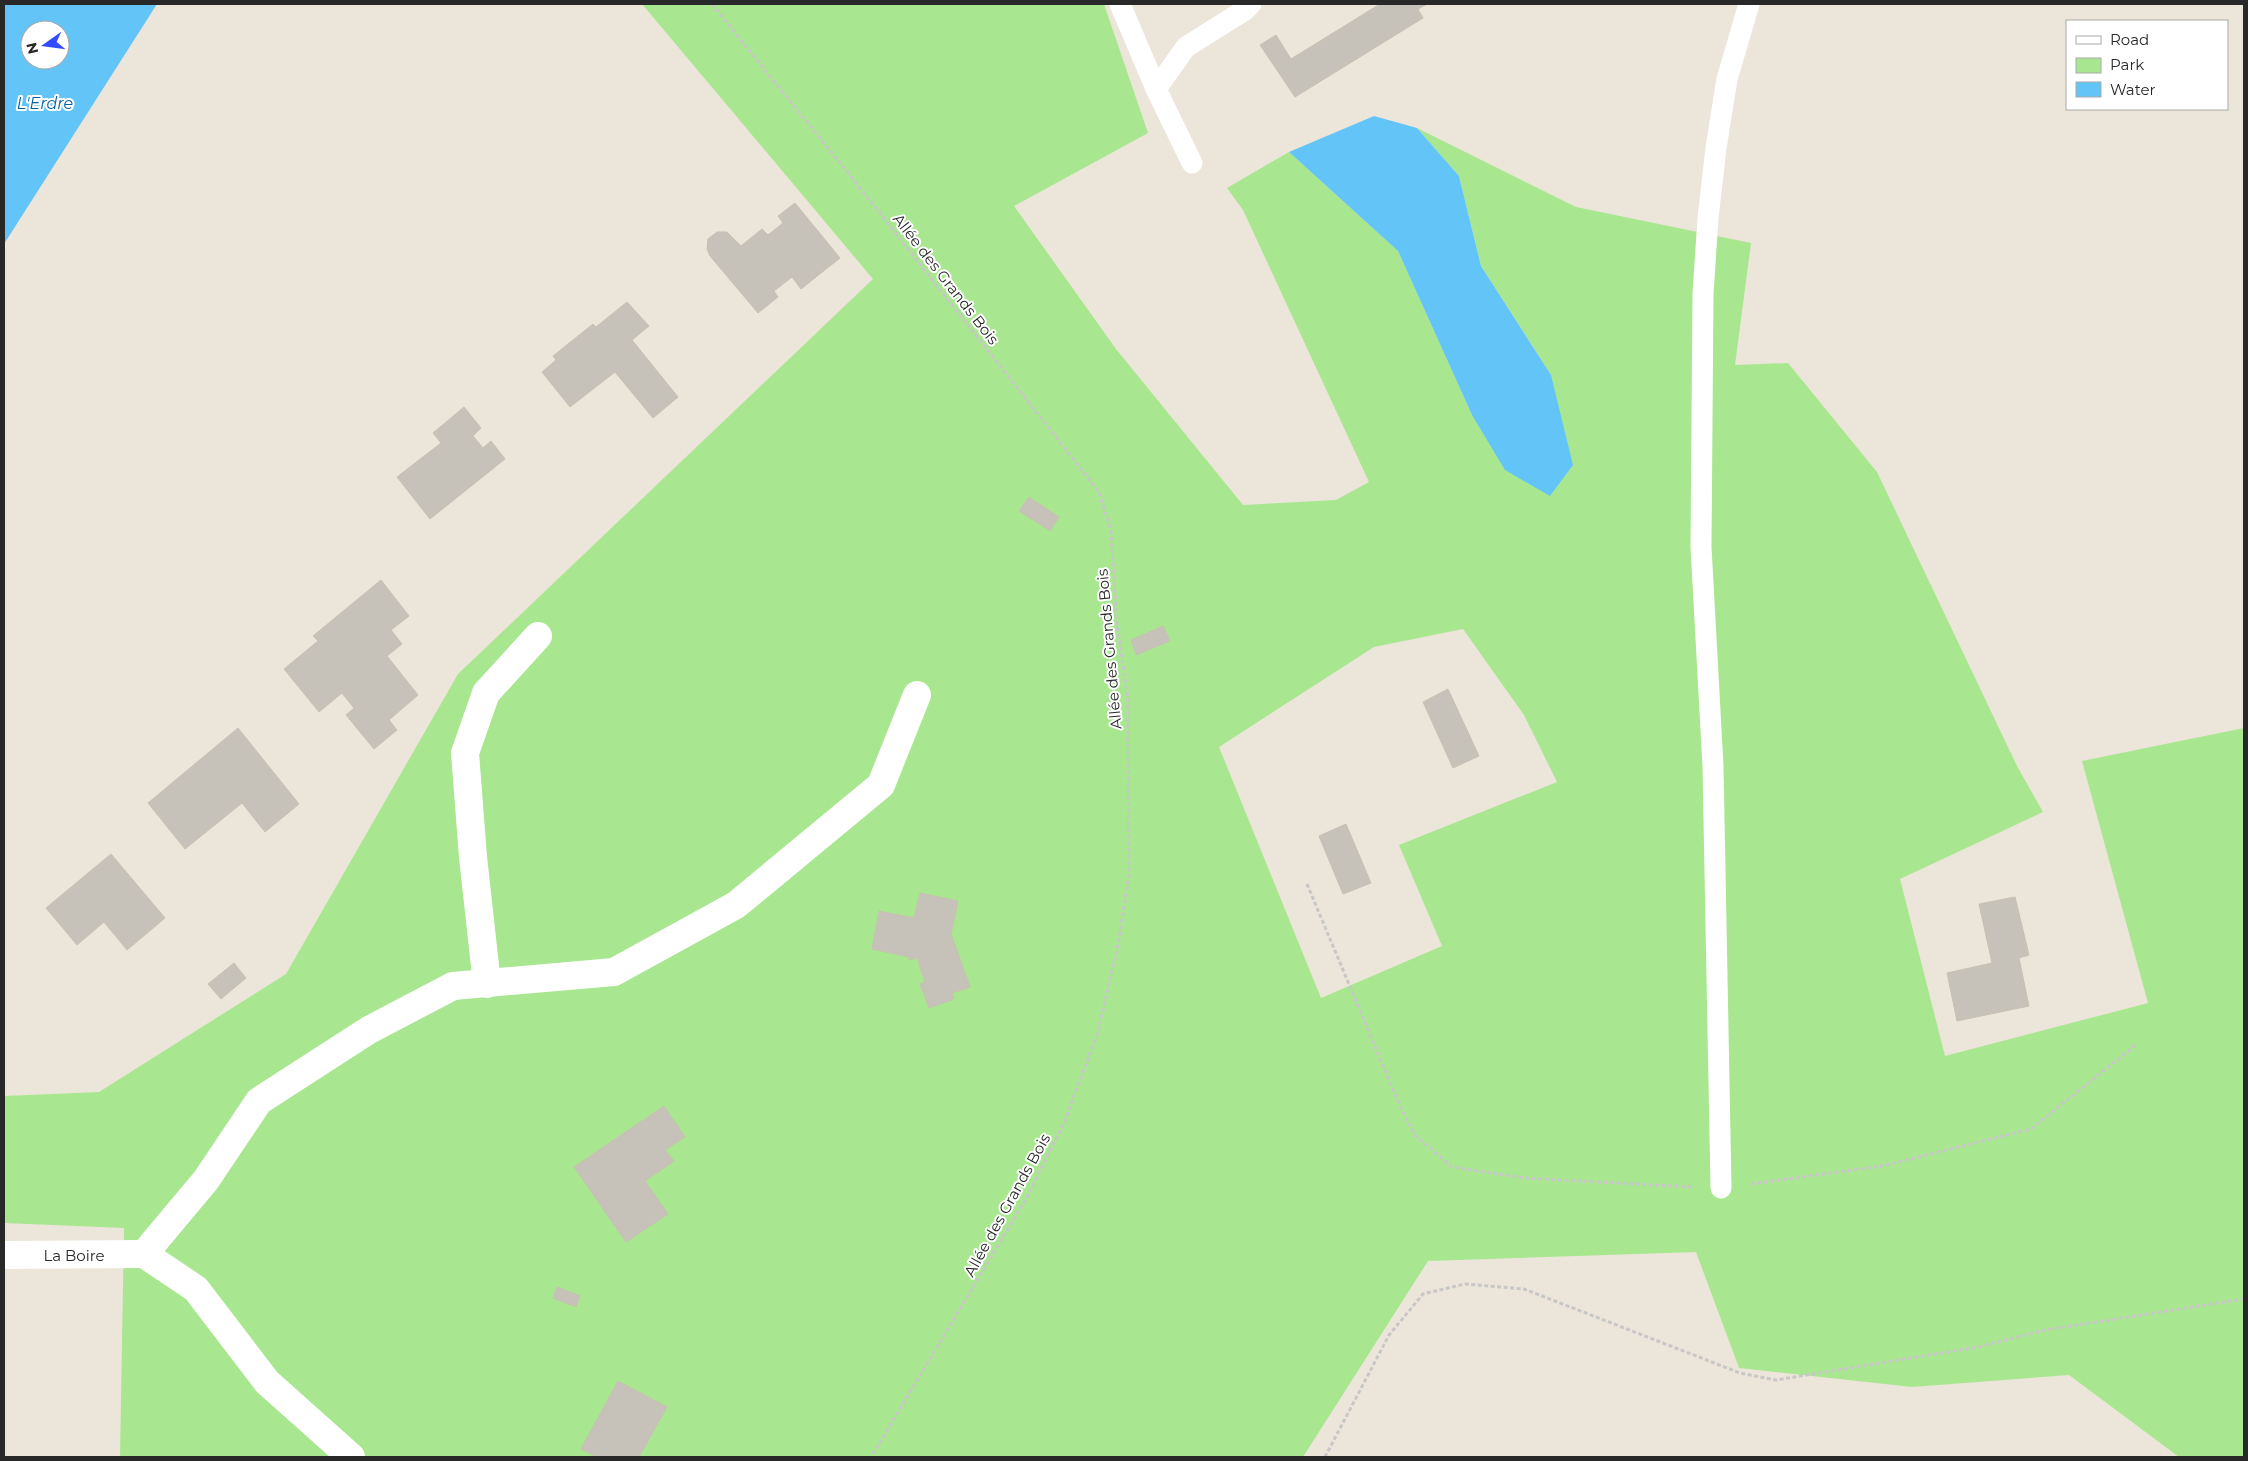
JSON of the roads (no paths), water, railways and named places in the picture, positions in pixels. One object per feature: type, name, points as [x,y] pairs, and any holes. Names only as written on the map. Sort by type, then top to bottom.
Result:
[{"type":"street","points":[[487,984],[472,857],[465,753],[486,693],[538,636]]},
{"type":"street","points":[[351,1457],[267,1382],[196,1289],[144,1254],[206,1180],[259,1101],[378,1025],[453,986],[614,972],[736,905],[881,785],[917,695]]},
{"type":"street","name":"La Boire","points":[[4,1256],[144,1254]]},
{"type":"lane","points":[[1120,4],[1156,89],[1192,163]]},
{"type":"lane","points":[[1156,89],[1186,48],[1245,10],[1250,4]]},
{"type":"lane","points":[[1721,1188],[1713,766],[1701,547],[1703,303],[1708,218],[1716,148],[1727,79],[1749,4]]},
{"type":"water","name":"L'Erdre","points":[[4,4],[157,4],[4,244]]},
{"type":"water","points":[[1374,116],[1417,128],[1459,176],[1481,266],[1551,375],[1573,465],[1550,496],[1505,470],[1472,415],[1398,251],[1289,152]]}]
